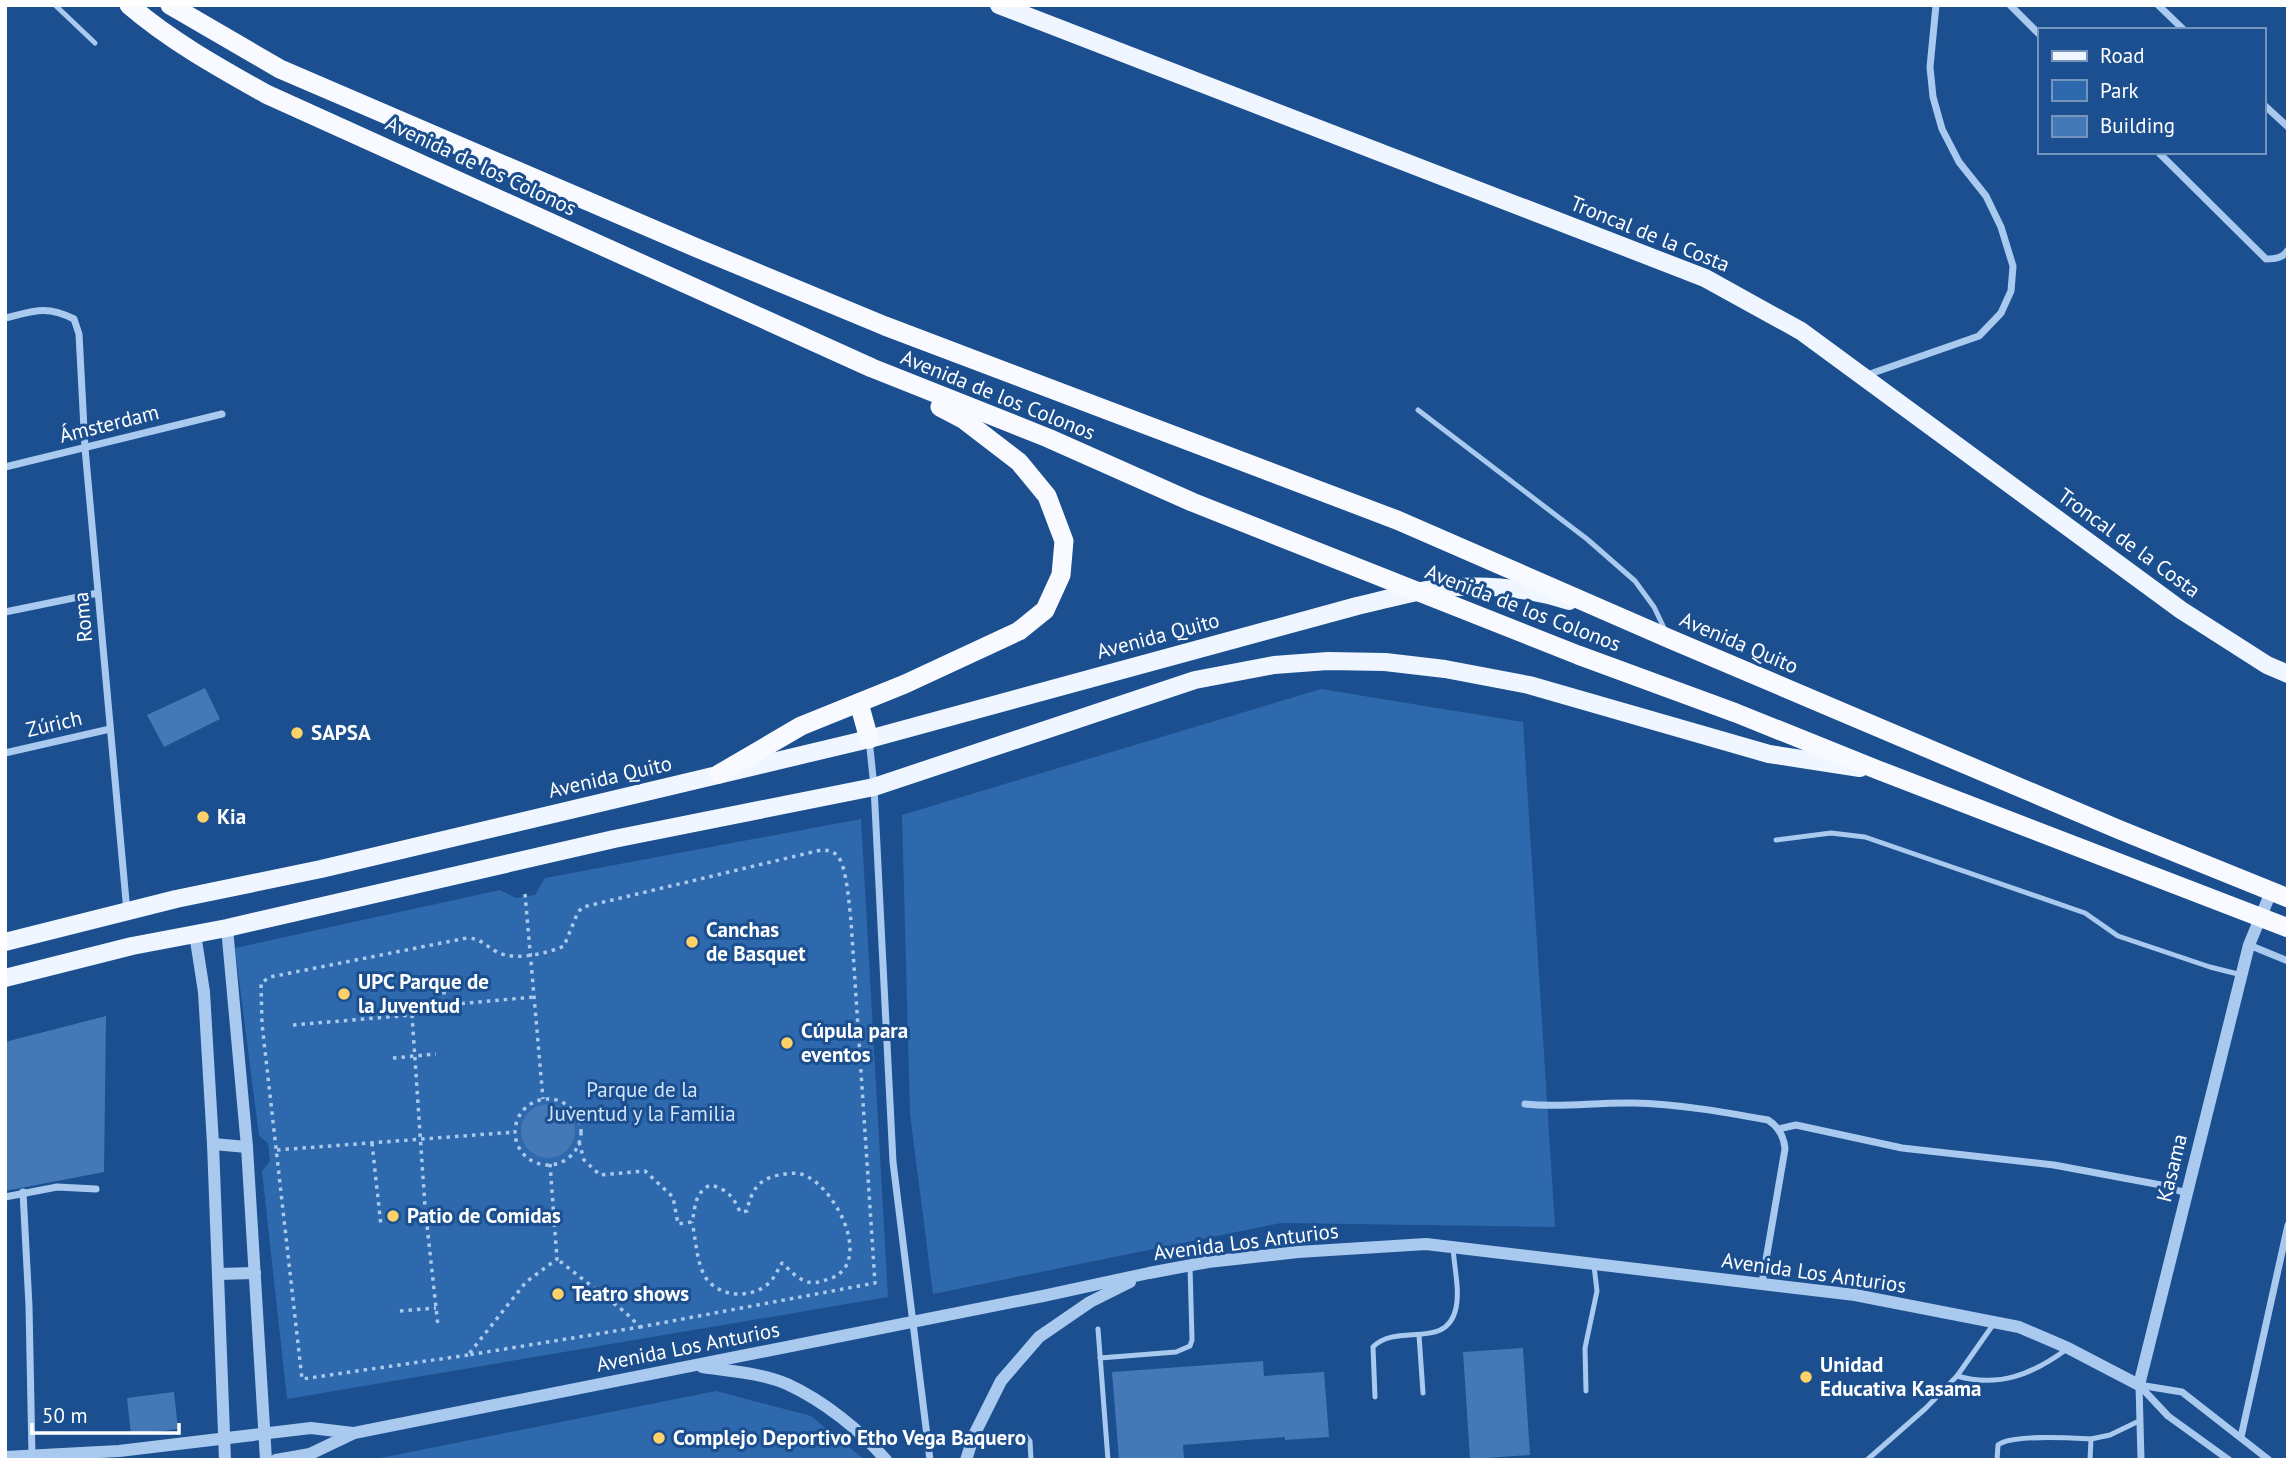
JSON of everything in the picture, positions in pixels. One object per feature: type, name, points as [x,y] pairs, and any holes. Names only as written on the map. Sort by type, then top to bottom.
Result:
[{"type":"highway","name":"Avenida de los Colonos","points":[[128,5],[152,25],[208,62],[266,94],[872,368],[1048,438],[1216,512],[1878,770]]},
{"type":"highway","name":"Avenida de los Colonos","points":[[170,5],[279,69],[709,253],[933,345],[1397,520],[1652,630]]},
{"type":"highway","points":[[719,774],[801,726],[1019,631],[1045,610],[1061,575],[1063,541],[1047,496],[1019,462],[963,419],[872,368]]},
{"type":"highway","name":"Avenida Quito","points":[[1652,630],[2279,895]]},
{"type":"highway","points":[[859,703],[869,739]]},
{"type":"highway","points":[[1878,770],[2288,928]]},
{"type":"main road","name":"Troncal de la Costa","points":[[999,5],[1705,278],[1801,331],[2181,610],[2267,665],[2288,674]]},
{"type":"main road","name":"Avenida Quito","points":[[5,942],[176,899],[321,869],[869,739],[1357,606],[1439,589],[1474,586],[1521,590],[1563,599],[1652,630]]},
{"type":"main road","points":[[5,978],[132,946],[227,928],[614,839],[874,787],[1195,680],[1274,665],[1328,661],[1385,662],[1457,671],[1529,685],[1769,754],[1878,770]]},
{"type":"street","points":[[1863,376],[1979,336],[2001,313],[2011,291],[2013,266],[2001,228],[1986,195],[1959,162],[1942,129],[1933,97],[1930,67],[1936,5]]},
{"type":"street","points":[[2010,5],[2038,33]]},
{"type":"street","points":[[2158,5],[2182,28]]},
{"type":"street","points":[[2265,106],[2288,127]]},
{"type":"street","points":[[2160,154],[2266,259],[2275,259],[2286,254],[2288,250]]},
{"type":"street","name":"Roma","points":[[5,318],[41,309],[57,311],[74,319],[79,334],[85,448],[127,912]]},
{"type":"street","name":"Ámsterdam","points":[[5,467],[222,414]]},
{"type":"street","points":[[5,612],[98,593]]},
{"type":"street","name":"Zúrich","points":[[5,753],[110,729]]},
{"type":"street","points":[[869,739],[874,787],[893,1162],[930,1460]]},
{"type":"street","name":"Kasama","points":[[2141,1460],[2139,1385],[2249,945],[2260,916],[2279,895]]},
{"type":"street","points":[[227,928],[247,1146],[266,1460]]},
{"type":"street","points":[[195,934],[204,992],[213,1144],[225,1460]]},
{"type":"street","points":[[2249,945],[2288,961]]},
{"type":"street","points":[[1525,1104],[1560,1107],[1633,1103],[1701,1109],[1768,1120],[1778,1129],[1786,1149],[1762,1283]]},
{"type":"street","points":[[1778,1129],[1796,1125],[1902,1148],[2054,1165],[2161,1185],[2186,1194]]},
{"type":"street","points":[[213,1144],[247,1146]]},
{"type":"street","points":[[5,1197],[57,1187],[96,1189]]},
{"type":"street","points":[[23,1192],[29,1306],[32,1456]]},
{"type":"street","points":[[2241,1437],[2288,1224]]},
{"type":"street","name":"Avenida Los Anturios","points":[[276,1460],[310,1454],[354,1433],[1149,1273],[1298,1252],[1426,1244],[1855,1295],[2019,1327],[2068,1348],[2139,1385],[2182,1392],[2269,1460]]},
{"type":"street","points":[[2280,1261],[2288,1267]]},
{"type":"street","points":[[218,1274],[255,1273]]},
{"type":"street","points":[[966,1460],[974,1435],[1001,1381],[1039,1337],[1090,1302],[1149,1273]]},
{"type":"street","points":[[688,1366],[746,1373],[786,1384],[817,1400],[886,1460]]},
{"type":"street","name":"Avenida Los Anturios","points":[[2139,1385],[2168,1416],[2229,1460]]},
{"type":"street","name":"Avenida Los Anturios","points":[[5,1457],[119,1455],[311,1428],[354,1433]]},
{"type":"lane","points":[[55,5],[95,43]]},
{"type":"lane","points":[[1418,410],[1587,539],[1634,581],[1654,607],[1670,639]]},
{"type":"lane","points":[[1776,840],[1831,833],[1865,837],[2085,913],[2118,936],[2242,975]]},
{"type":"lane","points":[[1375,1397],[1373,1347],[1392,1336],[1438,1332],[1454,1315],[1457,1298],[1453,1247]]},
{"type":"lane","points":[[1586,1391],[1585,1348],[1597,1291],[1594,1264]]},
{"type":"lane","points":[[1100,1358],[1177,1352],[1190,1346],[1190,1266]]},
{"type":"lane","points":[[1867,1460],[1926,1408],[1957,1376],[1995,1322]]},
{"type":"lane","points":[[1098,1329],[1108,1460]]},
{"type":"lane","points":[[1419,1335],[1423,1393]]},
{"type":"lane","points":[[1957,1376],[1977,1381],[2005,1380],[2031,1370],[2068,1348]]},
{"type":"lane","points":[[1997,1460],[1997,1448],[2001,1442],[2007,1440],[2056,1437],[2091,1439],[2110,1435],[2139,1421]]},
{"type":"lane","points":[[974,1435],[1027,1436],[1030,1441],[1031,1460]]},
{"type":"lane","points":[[2090,1460],[2091,1439]]},
{"type":"path","points":[[821,850],[838,856],[844,872],[851,920],[875,1283],[640,1327],[302,1379],[262,1024],[261,983],[270,977],[467,937],[477,938],[500,954],[530,954],[553,951],[564,946],[578,912],[583,907],[821,850]]},
{"type":"path","points":[[525,894],[543,1099]]},
{"type":"path","points":[[444,990],[444,1005]]},
{"type":"path","points":[[293,1025],[412,1015],[444,1005],[534,997]]},
{"type":"path","points":[[412,1015],[420,1139],[438,1326]]},
{"type":"path","points":[[393,1058],[436,1055]]},
{"type":"path","points":[[543,1099],[559,1100],[571,1108],[579,1119],[581,1133],[579,1142],[567,1158],[550,1164],[533,1161],[523,1154],[514,1132],[521,1112],[528,1105],[543,1099]]},
{"type":"path","points":[[276,1150],[514,1132]]},
{"type":"path","points":[[579,1142],[584,1160],[600,1175],[645,1171],[673,1197],[678,1224],[692,1222]]},
{"type":"path","points":[[372,1143],[381,1226]]},
{"type":"path","points":[[550,1164],[557,1259],[640,1327]]},
{"type":"path","points":[[787,1173],[801,1174],[830,1195],[849,1237],[852,1252],[848,1265],[839,1276],[809,1283],[800,1280],[782,1263],[771,1281],[758,1291],[740,1295],[722,1292],[705,1277],[697,1254],[692,1222],[695,1199],[710,1185],[723,1188],[731,1194],[740,1212],[747,1212],[749,1198],[755,1186],[766,1177],[787,1173]]},
{"type":"path","points":[[468,1355],[526,1282],[557,1259]]},
{"type":"path","points":[[400,1311],[436,1308]]},
{"type":"green space","points":[[1321,689],[1523,722],[1555,1227],[1281,1223],[933,1294],[910,1114],[902,815]]},
{"type":"green space","name":"Parque de la Juventud y la Familia","points":[[861,819],[888,1297],[287,1399],[262,1171],[270,1161],[268,1143],[259,1136],[235,948],[500,890],[516,898],[535,895],[545,878]]},
{"type":"green space","name":"Complejo Deportivo Etho Vega Baquero","points":[[716,1391],[811,1416],[865,1460],[370,1460]]},
{"type":"building","points":[[205,688],[220,719],[164,747],[147,715]]},
{"type":"building","points":[[106,1016],[104,1172],[5,1191],[5,1042]]},
{"type":"building","points":[[548,1104],[567,1112],[575,1131],[567,1150],[548,1158],[529,1150],[521,1131],[529,1112]]},
{"type":"building","points":[[1523,1348],[1530,1455],[1470,1459],[1463,1352]]},
{"type":"building","points":[[1263,1361],[1264,1376],[1324,1372],[1329,1437],[1285,1440],[1285,1437],[1183,1445],[1184,1460],[1119,1460],[1112,1372]]},
{"type":"building","points":[[174,1392],[178,1429],[131,1435],[127,1398]]},
{"type":"place","name":"SAPSA","points":[[297,733]]},
{"type":"place","name":"Kia","points":[[203,817]]},
{"type":"place","name":"Canchas de Basquet","points":[[692,942]]},
{"type":"place","name":"UPC Parque de la Juventud","points":[[344,994]]},
{"type":"place","name":"Cúpula para eventos","points":[[787,1043]]},
{"type":"place","name":"Patio de Comidas","points":[[393,1216]]},
{"type":"place","name":"Teatro shows","points":[[558,1294]]},
{"type":"place","name":"Unidad Educativa Kasama","points":[[1806,1377]]},
{"type":"place","name":"Complejo Deportivo Etho Vega Baquero","points":[[659,1438]]}]
